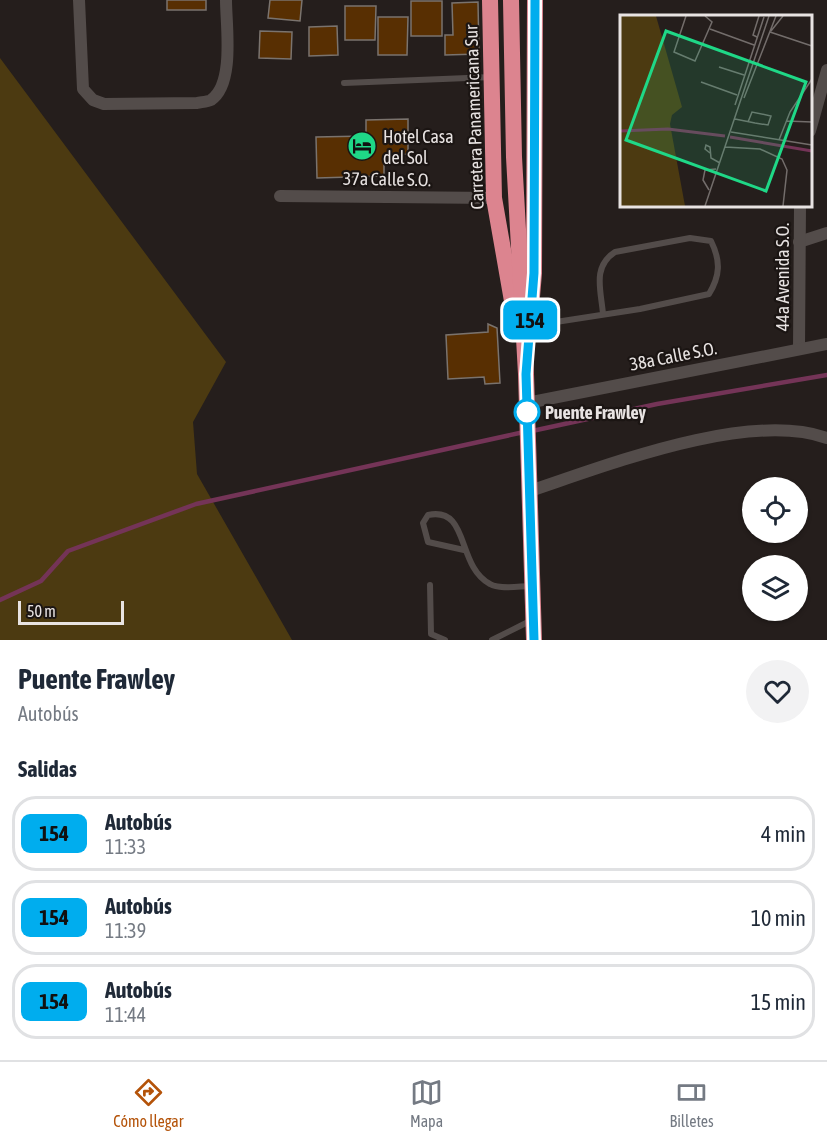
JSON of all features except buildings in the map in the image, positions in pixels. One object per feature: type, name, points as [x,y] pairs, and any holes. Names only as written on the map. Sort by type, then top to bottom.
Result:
[{"type":"highway","name":"Carretera Panamericana Sur","points":[[490,0],[494,198],[526,374]]},
{"type":"highway","name":"Carretera Panamericana Sur","points":[[511,0],[514,157],[526,374],[534,640]]},
{"type":"highway","name":"Carretera Panamericana Sur","points":[[526,374],[534,273],[535,0]]},
{"type":"street","points":[[79,0],[80,77],[83,89],[93,100],[104,104],[197,103],[210,100],[220,88],[227,71],[226,0]]},
{"type":"street","points":[[812,124],[827,70]]},
{"type":"street","name":"37a Calle S.O.","points":[[280,196],[494,198]]},
{"type":"street","name":"44a Avenida S.O.","points":[[799,349],[800,207]]},
{"type":"street","points":[[799,242],[827,232]]},
{"type":"street","name":"38a Calle S.O.","points":[[527,409],[827,344]]},
{"type":"street","points":[[530,492],[669,446],[774,430],[827,438]]},
{"type":"lane","points":[[344,83],[492,77]]},
{"type":"lane","points":[[530,326],[603,314],[709,294],[718,279],[717,254],[711,242],[690,238],[615,252],[601,265],[603,314]]},
{"type":"lane","points":[[464,550],[428,542],[423,523],[428,515],[439,513],[452,519],[461,532],[464,550],[478,577],[492,586],[532,586]]},
{"type":"lane","points":[[430,585],[430,633],[446,640]]},
{"type":"lane","points":[[492,640],[533,619]]},
{"type":"shaded area","points":[[0,58],[226,362],[193,422],[197,474],[292,640],[0,640]]},
{"type":"waterway","points":[[532,431],[657,404],[827,375]]},
{"type":"waterway","points":[[0,600],[41,581],[68,551],[196,504],[524,432]]},
{"type":"bus line","name":"154","points":[[534,640],[526,374],[534,273],[535,0]]},
{"type":"place","name":"Hotel Casa del Sol","points":[[362,146]]},
{"type":"place","name":"Puente Frawley","points":[[527,412]]}]
